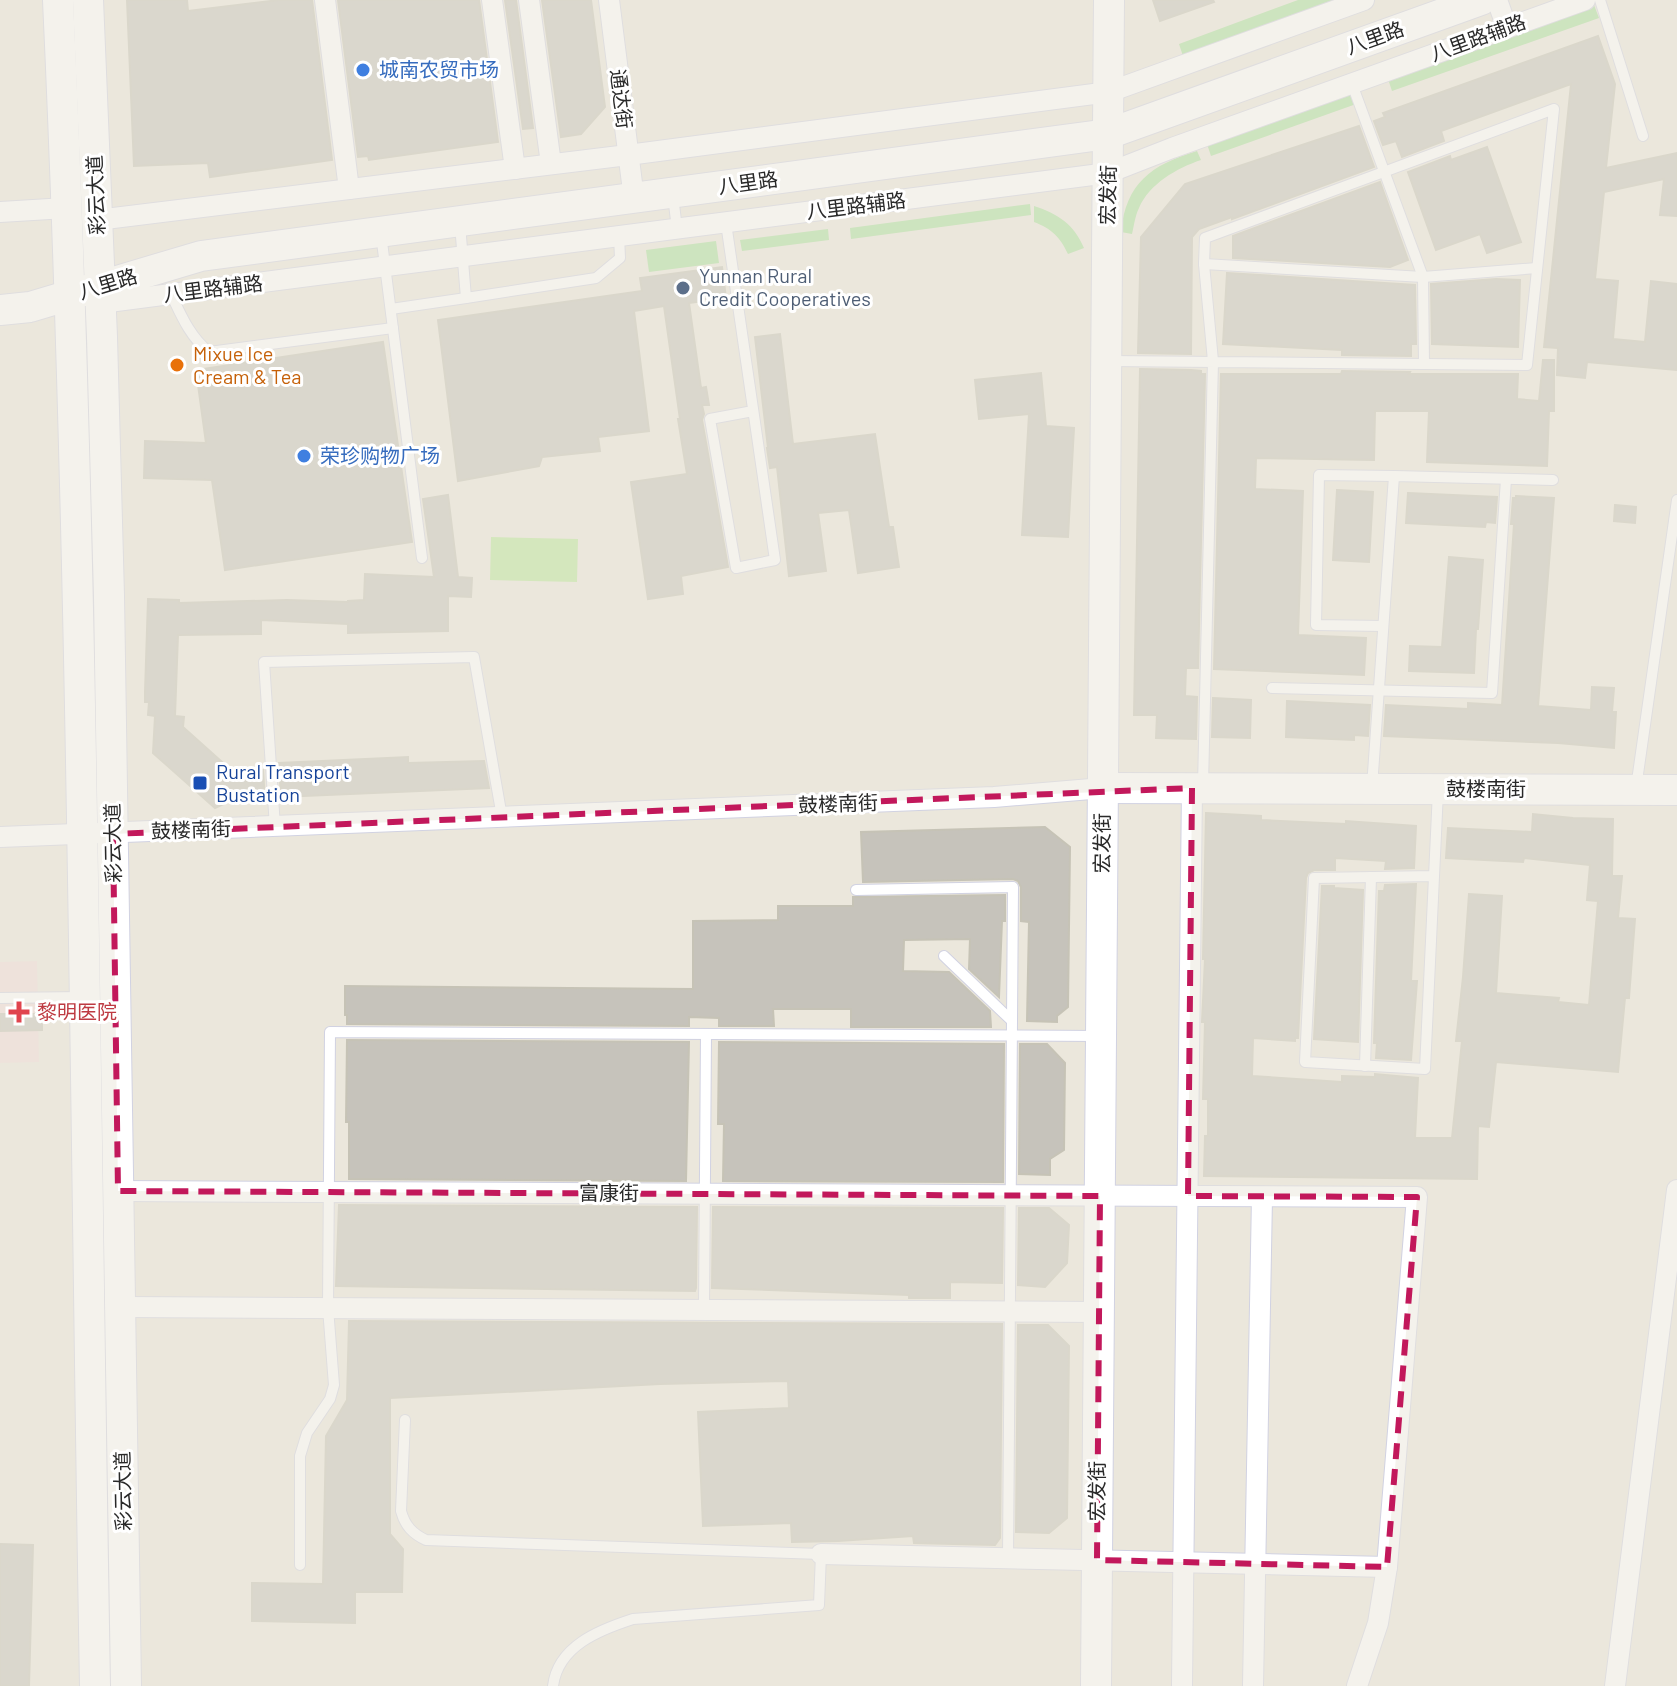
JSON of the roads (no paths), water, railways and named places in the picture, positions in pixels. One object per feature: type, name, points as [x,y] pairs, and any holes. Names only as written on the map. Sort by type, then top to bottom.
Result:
[{"type":"main road","name":"彩云大道","points":[[58,0],[79,613],[95,1686]]},
{"type":"main road","name":"彩云大道","points":[[88,0],[109,596],[126,1686]]},
{"type":"main road","name":"宏发街","points":[[1096,1686],[1109,0]]},
{"type":"main road","name":"八里路","points":[[0,310],[30,307],[70,295],[100,295],[201,256],[1108,134],[1481,0]]},
{"type":"main road","name":"鼓楼南街","points":[[1103,788],[1677,790]]},
{"type":"street","points":[[325,0],[349,189]]},
{"type":"street","points":[[492,0],[515,169]]},
{"type":"street","points":[[529,0],[551,164]]},
{"type":"street","name":"通达街","points":[[609,0],[634,199]]},
{"type":"street","points":[[97,220],[1109,92],[1364,0]]},
{"type":"street","points":[[1497,0],[1507,28]]},
{"type":"street","name":"八里路辅路","points":[[100,295],[171,294],[1108,173],[1585,0]]},
{"type":"street","points":[[0,212],[66,208]]},
{"type":"street","name":"鼓楼南街","points":[[0,837],[978,798],[1103,788]]},
{"type":"street","points":[[1182,1686],[1188,1196],[1198,788]]},
{"type":"street","points":[[1615,1686],[1677,1190]]},
{"type":"street","name":"富康街","points":[[118,1191],[1417,1197],[1387,1567]]},
{"type":"street","points":[[1253,1686],[1262,1197]]},
{"type":"street","points":[[121,1307],[1099,1312]]},
{"type":"street","points":[[821,1554],[1387,1567],[1378,1623],[1357,1686]]},
{"type":"lane","points":[[1600,0],[1643,136]]},
{"type":"lane","points":[[1352,84],[1423,277],[1424,364]]},
{"type":"lane","points":[[1106,361],[1213,361],[1527,365],[1554,109],[1205,238],[1204,264],[1213,361],[1198,788]]},
{"type":"lane","points":[[673,194],[677,229]]},
{"type":"lane","points":[[460,222],[466,298]]},
{"type":"lane","points":[[726,223],[775,560],[736,568],[710,419],[753,411]]},
{"type":"lane","points":[[381,232],[422,558]]},
{"type":"lane","points":[[391,309],[596,278],[620,258],[619,236]]},
{"type":"lane","points":[[1204,264],[1423,277],[1537,268]]},
{"type":"lane","points":[[171,294],[198,343],[209,352],[393,328]]},
{"type":"lane","points":[[1383,626],[1316,625],[1319,475],[1553,480]]},
{"type":"lane","points":[[1372,789],[1394,476]]},
{"type":"lane","points":[[1272,688],[1492,693],[1506,479]]},
{"type":"lane","points":[[1636,790],[1677,500]]},
{"type":"lane","points":[[275,827],[264,662],[474,657],[502,817]]},
{"type":"lane","points":[[1434,876],[1314,878],[1305,1062],[1425,1069],[1434,876],[1438,789]]},
{"type":"lane","points":[[1365,1066],[1371,877]]},
{"type":"lane","points":[[856,890],[1013,887],[1008,1558]]},
{"type":"lane","points":[[944,956],[1012,1021]]},
{"type":"lane","points":[[0,998],[85,997]]},
{"type":"lane","points":[[300,1565],[302,1445],[330,1399],[334,1385],[328,1308],[330,1032],[1101,1036]]},
{"type":"lane","points":[[704,1310],[706,1034]]},
{"type":"lane","points":[[405,1420],[401,1511],[409,1529],[426,1540],[821,1554],[819,1605],[633,1619],[605,1628],[584,1640],[564,1657],[554,1675],[553,1686]]},
{"type":"place","name":"城南农贸市场","points":[[363,70]]},
{"type":"place","name":"Yunnan Rural Credit Cooperatives","points":[[683,288]]},
{"type":"place","name":"Mixue Ice Cream & Tea","points":[[177,365]]},
{"type":"place","name":"荣珍购物广场","points":[[304,456]]},
{"type":"place","name":"Rural Transport Bustation","points":[[200,783]]},
{"type":"place","name":"黎明医院","points":[[19,1012]]}]
